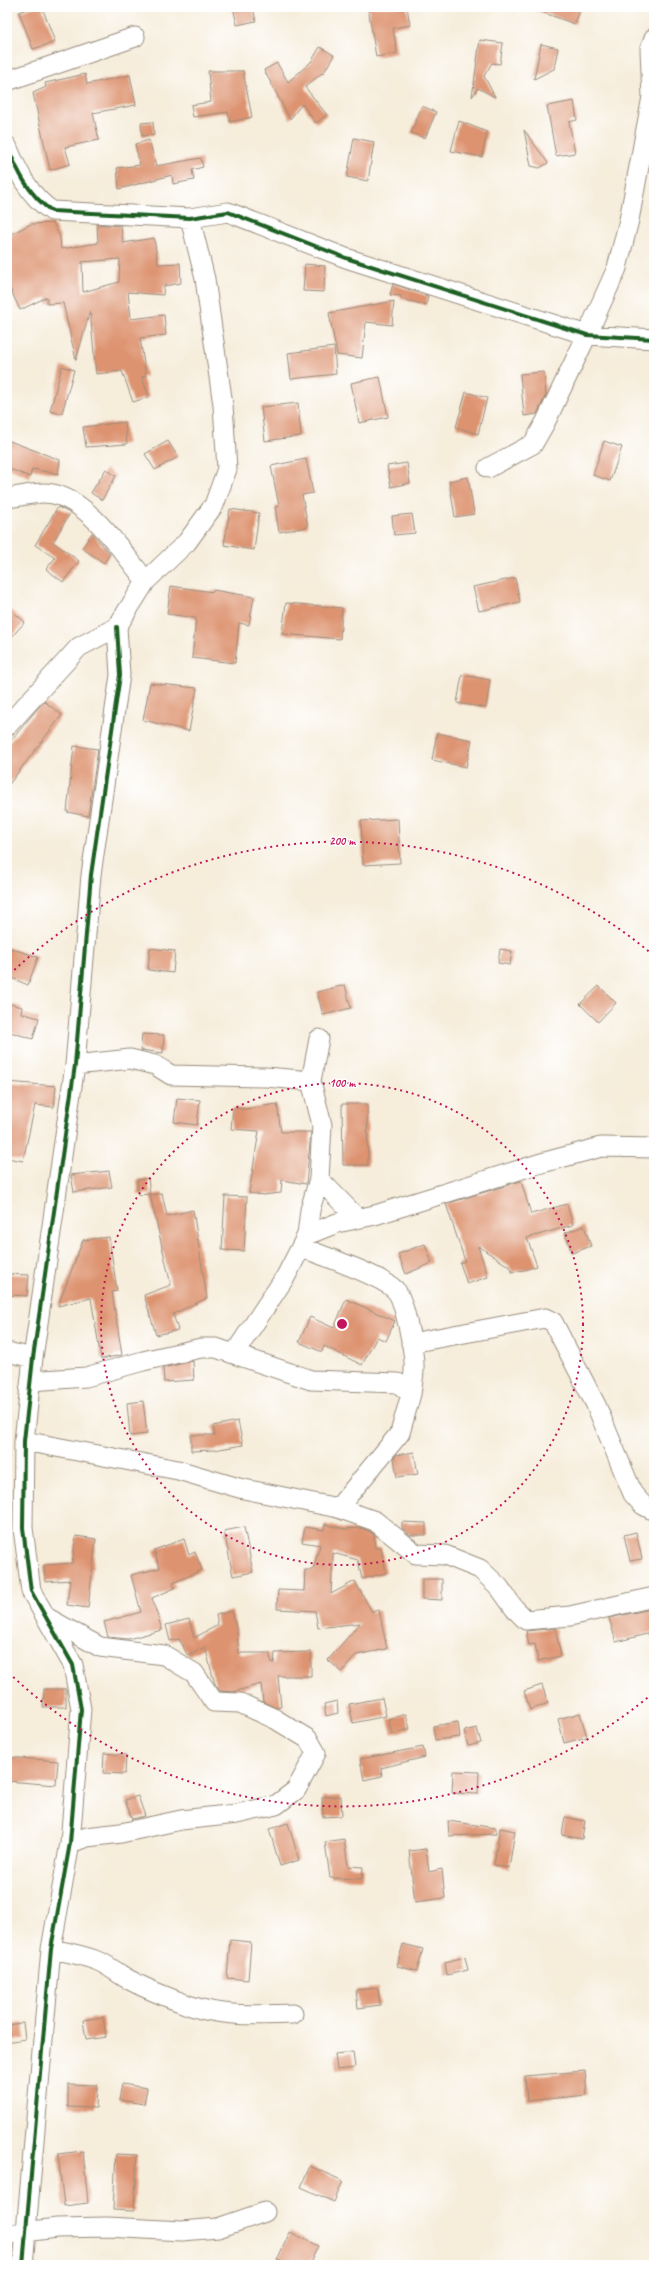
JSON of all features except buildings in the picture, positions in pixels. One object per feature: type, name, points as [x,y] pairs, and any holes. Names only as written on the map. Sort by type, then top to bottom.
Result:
[{"type":"street","points":[[7,81],[135,37]]},
{"type":"street","points":[[488,468],[533,444],[587,336],[617,268],[629,220],[652,97],[650,49],[654,38]]},
{"type":"street","points":[[7,146],[18,172],[41,204],[52,211],[190,218],[228,212],[346,258],[587,336],[654,339]]},
{"type":"street","points":[[7,726],[79,648],[117,627],[146,581],[187,542],[214,505],[226,469],[223,405],[205,279],[190,218]]},
{"type":"street","points":[[7,498],[44,493],[74,502],[115,543],[146,581]]},
{"type":"street","points":[[23,2265],[51,1949],[70,1843],[81,1709],[73,1665],[31,1591],[23,1528],[24,1441],[33,1358],[75,1065],[91,875],[120,675],[117,627]]},
{"type":"street","points":[[234,1354],[286,1276],[304,1241],[310,1210],[319,1179],[322,1125],[311,1081],[319,1039]]},
{"type":"street","points":[[75,1065],[130,1059],[155,1065],[171,1075],[266,1077],[311,1081]]},
{"type":"street","points":[[304,1241],[337,1223],[375,1215],[601,1147],[654,1148]]},
{"type":"street","points":[[319,1179],[357,1218]]},
{"type":"street","points":[[304,1241],[384,1282],[396,1292],[400,1299],[411,1343],[414,1368],[412,1394],[400,1433],[338,1508]]},
{"type":"street","points":[[411,1343],[545,1318],[553,1322],[596,1404],[633,1494],[643,1505],[654,1511]]},
{"type":"street","points":[[31,1381],[86,1377],[143,1361],[201,1348],[216,1348],[311,1380],[398,1383],[412,1394]]},
{"type":"street","points":[[7,1352],[33,1358]]},
{"type":"street","points":[[24,1441],[178,1470],[239,1488],[338,1508],[375,1522],[416,1554],[445,1555],[480,1569],[499,1587],[514,1608],[526,1620],[570,1616],[654,1596]]},
{"type":"street","points":[[45,1616],[100,1647],[164,1655],[194,1674],[214,1702],[240,1703],[275,1719],[308,1739],[316,1753],[296,1790],[276,1805],[237,1814],[181,1820],[121,1833],[87,1837],[70,1843]]},
{"type":"street","points":[[51,1949],[74,1953],[99,1962],[127,1979],[188,2005],[215,2013],[244,2016],[293,2014]]},
{"type":"street","points":[[7,2234],[27,2231],[126,2227],[182,2231],[218,2228],[265,2212]]},
{"type":"cycle path","points":[[7,146],[15,164],[30,190],[52,211],[190,218],[228,212],[346,258],[587,335],[654,339]]},
{"type":"cycle path","points":[[23,2265],[51,1949],[70,1843],[81,1709],[73,1665],[31,1591],[23,1528],[24,1441],[33,1358],[75,1065],[91,875],[120,675],[117,627]]}]
